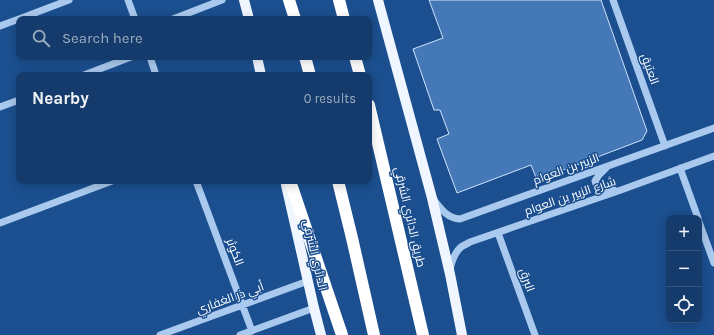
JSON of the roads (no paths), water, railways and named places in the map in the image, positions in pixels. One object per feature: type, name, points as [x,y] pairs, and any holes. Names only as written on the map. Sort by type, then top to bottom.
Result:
[{"type":"highway","points":[[289,0],[293,16]]},
{"type":"highway","points":[[338,0],[343,16]]},
{"type":"highway","points":[[306,60],[309,72]]},
{"type":"highway","points":[[356,60],[359,72]]},
{"type":"highway","name":"طريق الدائري الشرقي","points":[[372,118],[423,335]]},
{"type":"highway","points":[[291,184],[342,335]]},
{"type":"highway","points":[[339,184],[374,335]]},
{"type":"main road","points":[[244,0],[247,16]]},
{"type":"main road","points":[[378,0],[432,198],[450,274],[462,335]]},
{"type":"main road","points":[[258,60],[260,72]]},
{"type":"main road","name":"الدائري الشرقي","points":[[286,184],[321,335]]},
{"type":"street","points":[[27,16],[69,0]]},
{"type":"street","points":[[128,0],[134,16]]},
{"type":"street","points":[[181,16],[222,0]]},
{"type":"street","name":"العتيق","points":[[613,0],[665,146]]},
{"type":"street","points":[[0,26],[16,20]]},
{"type":"street","points":[[92,72],[123,60]]},
{"type":"street","points":[[151,60],[155,72]]},
{"type":"street","points":[[0,107],[16,101]]},
{"type":"street","name":"الزبير بن العوام","points":[[432,198],[442,211],[454,219],[460,219],[714,128]]},
{"type":"street","name":"شارع الزبير بن العوام","points":[[450,274],[451,265],[455,256],[461,247],[470,242],[714,156]]},
{"type":"street","points":[[610,165],[599,175],[595,182],[597,187],[603,190],[621,190]]},
{"type":"street","points":[[680,168],[697,215]]},
{"type":"street","points":[[0,223],[104,184]]},
{"type":"street","name":"الكوثر","points":[[197,184],[252,331]]},
{"type":"street","points":[[702,230],[714,263]]},
{"type":"street","name":"البرق","points":[[498,233],[535,335]]},
{"type":"street","name":"أبي ذر الغفاري","points":[[160,335],[308,281]]},
{"type":"street","points":[[240,335],[314,308]]}]
